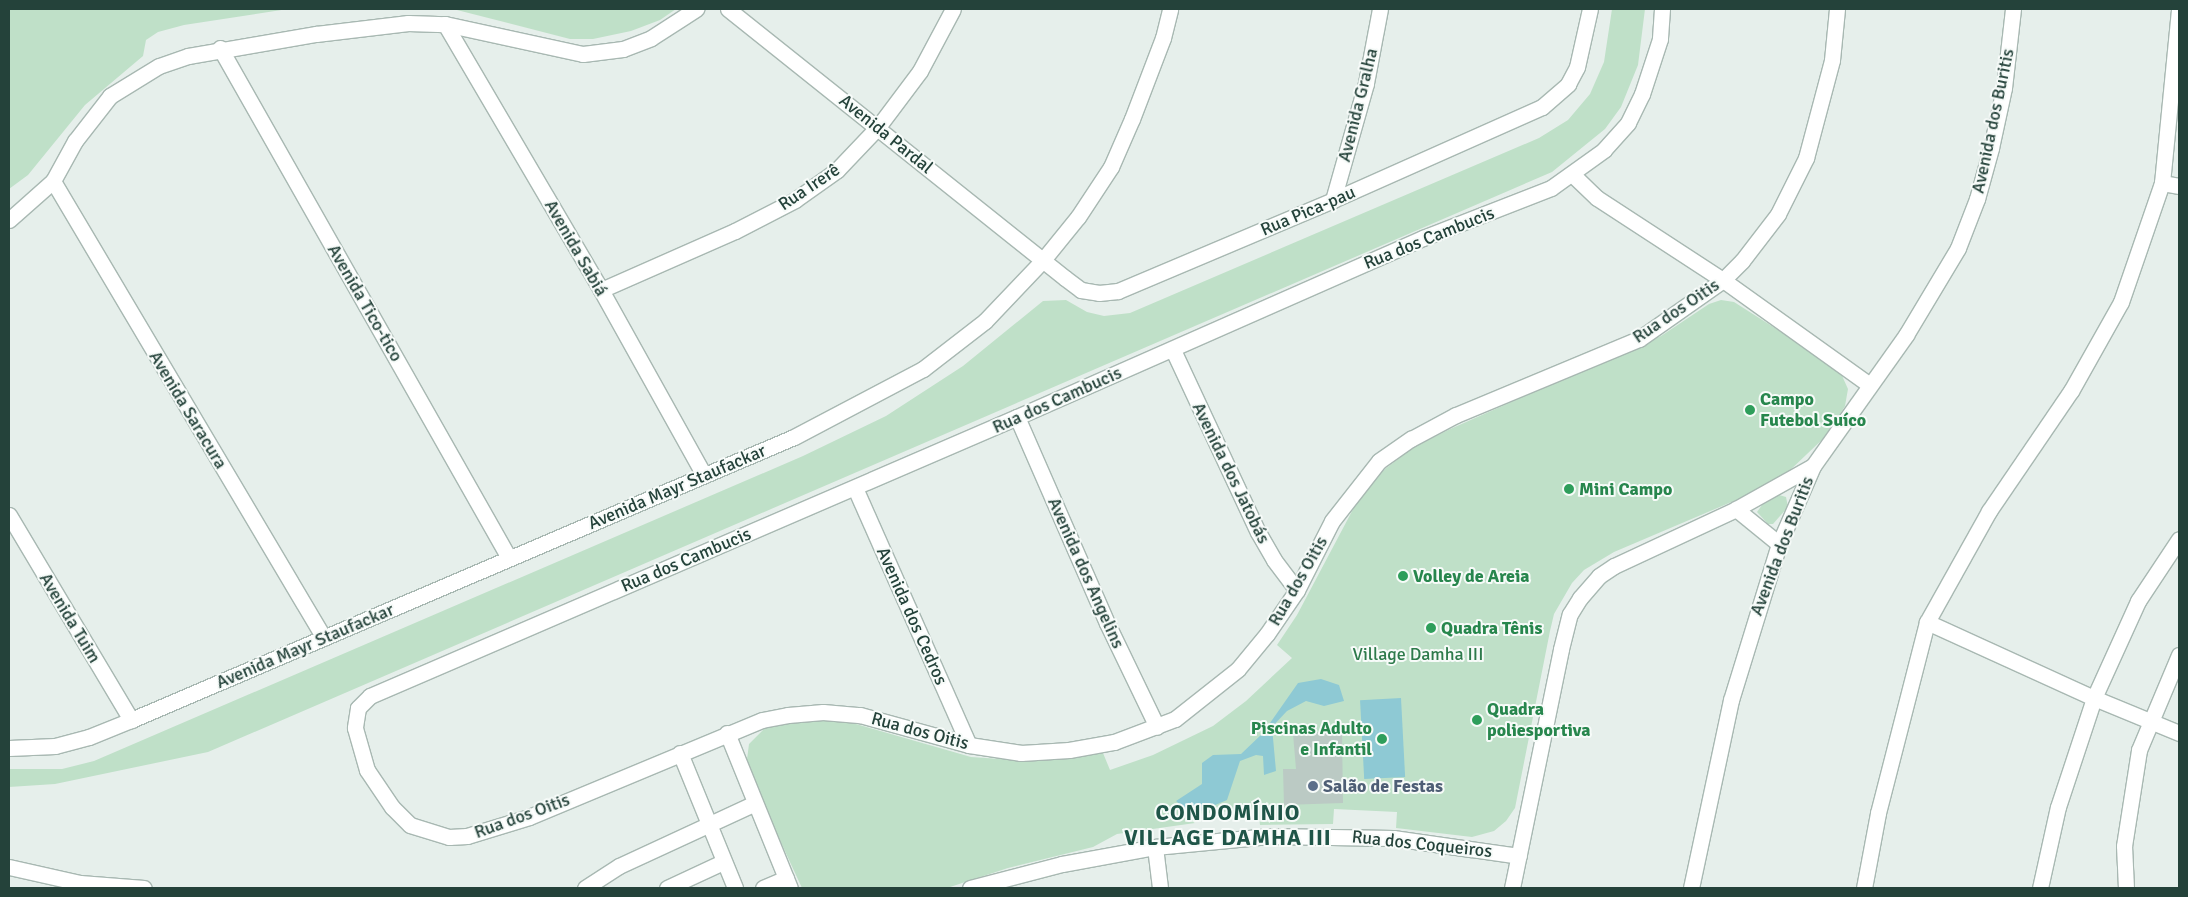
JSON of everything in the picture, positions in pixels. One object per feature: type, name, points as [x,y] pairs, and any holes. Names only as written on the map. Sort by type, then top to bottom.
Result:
[{"type":"street","points":[[9,220],[52,181],[75,141],[110,96],[159,66],[220,48],[364,27],[445,24],[583,54],[623,49],[651,38],[696,9]]},
{"type":"street","name":"Avenida Pardal","points":[[728,9],[1043,260]]},
{"type":"street","name":"Rua Irerê","points":[[601,290],[735,231],[795,200],[837,170],[878,127],[920,71],[953,9]]},
{"type":"street","name":"Avenida Mayr Staufackar","points":[[9,748],[55,746],[90,737],[704,475],[842,414],[923,370],[985,321],[1043,260],[1078,217],[1110,167],[1164,38],[1170,9]]},
{"type":"street","name":"Avenida Gralha","points":[[1333,200],[1366,83],[1380,9]]},
{"type":"street","name":"Rua Pica-pau","points":[[1043,260],[1081,290],[1099,293],[1118,291],[1333,200],[1542,107],[1568,84],[1577,67],[1590,9]]},
{"type":"street","name":"Rua dos Cambucis","points":[[410,825],[392,807],[367,770],[355,738],[355,718],[362,701],[405,679],[855,488],[1173,350],[1423,238],[1551,188],[1573,175],[1604,150],[1628,122],[1642,94],[1660,38],[1662,9]]},
{"type":"street","name":"Rua dos Oitis","points":[[410,825],[449,837],[486,832],[762,720],[823,712],[860,715],[969,745],[1021,753],[1069,750],[1114,742],[1175,719],[1238,669],[1267,634],[1297,590],[1346,500],[1379,461],[1394,450],[1456,415],[1639,339],[1723,280],[1742,261],[1778,214],[1806,158],[1832,60],[1838,9]]},
{"type":"street","name":"Avenida dos Buritis","points":[[1691,888],[1731,700],[1779,544],[1813,466],[1868,384],[1934,292],[1958,248],[1978,199],[2004,88],[2014,9]]},
{"type":"street","points":[[1864,888],[1878,814],[1927,622],[1989,511],[2071,391],[2121,302],[2162,183],[2179,9]]},
{"type":"street","name":"Avenida Sabiá","points":[[445,24],[601,290],[704,475]]},
{"type":"street","name":"Avenida Tico-tico","points":[[220,48],[510,558]]},
{"type":"street","points":[[1573,175],[1597,198],[1723,280],[1868,384]]},
{"type":"street","name":"Avenida Saracura","points":[[52,181],[324,638]]},
{"type":"street","points":[[2162,183],[2179,186]]},
{"type":"street","name":"Avenida dos Jatobás","points":[[1173,350],[1258,532],[1274,560],[1297,590]]},
{"type":"street","name":"Avenida dos Angelins","points":[[1017,417],[1108,623],[1157,727]]},
{"type":"street","points":[[1512,888],[1568,623],[1580,598],[1599,576],[1614,566],[1736,509],[1813,466]]},
{"type":"street","name":"Avenida dos Cedros","points":[[855,488],[969,745]]},
{"type":"street","points":[[1736,509],[1779,544]]},
{"type":"street","name":"Avenida Tuim","points":[[9,515],[131,720]]},
{"type":"street","points":[[2040,888],[2058,807],[2094,698],[2138,601],[2179,539]]},
{"type":"street","points":[[1927,622],[2094,698],[2179,733]]},
{"type":"street","points":[[2126,888],[2126,837],[2139,750],[2179,655]]},
{"type":"street","points":[[727,733],[753,804],[788,883],[763,888]]},
{"type":"street","points":[[680,753],[706,824],[735,888]]},
{"type":"street","points":[[585,888],[619,866],[706,824],[753,804]]},
{"type":"street","name":"Rua dos Coqueiros","points":[[970,888],[1062,864],[1155,847],[1269,836],[1340,835],[1393,838],[1519,856]]},
{"type":"street","points":[[1155,847],[1160,888]]},
{"type":"street","points":[[667,888],[723,862]]},
{"type":"street","points":[[9,867],[80,883],[144,888]]},
{"type":"green space","points":[[9,9],[288,9],[184,25],[158,32],[146,40],[143,56],[85,105],[28,175],[9,189]]},
{"type":"green space","points":[[453,9],[676,9],[660,20],[631,31],[593,39],[570,39]]},
{"type":"green space","points":[[1612,9],[1645,9],[1638,65],[1621,107],[1605,129],[1552,172],[208,752],[55,784],[9,787],[9,769],[62,769],[94,761],[803,456],[886,416],[963,366],[1043,301],[1066,300],[1087,312],[1104,316],[1130,313],[1539,138],[1568,120],[1590,94],[1604,62]]},
{"type":"green space","name":"Village Damha III","points":[[1721,300],[1734,302],[1839,369],[1848,389],[1845,406],[1827,435],[1786,474],[1762,489],[1614,552],[1584,570],[1572,583],[1554,614],[1515,808],[1506,821],[1494,831],[1472,837],[1396,828],[1397,812],[1334,809],[1333,824],[1260,825],[1258,809],[1194,814],[1195,823],[1117,834],[1093,847],[1008,868],[947,888],[802,888],[746,767],[749,744],[766,727],[814,719],[849,722],[971,757],[1015,760],[1103,753],[1110,770],[1153,755],[1213,726],[1246,701],[1292,658],[1277,645],[1297,615],[1359,498],[1385,469],[1414,447],[1448,430],[1661,336],[1709,304]]},
{"type":"green space","points":[[1779,495],[1786,497],[1788,507],[1773,524],[1768,524],[1757,512],[1762,505]]},
{"type":"water","points":[[1321,679],[1339,685],[1344,701],[1324,706],[1306,701],[1287,711],[1272,727],[1276,771],[1264,775],[1263,756],[1256,755],[1240,761],[1227,800],[1201,811],[1185,809],[1176,801],[1202,784],[1202,763],[1213,755],[1241,754],[1263,733],[1298,683]]},
{"type":"water","name":"Piscinas Adulto e Infantil","points":[[1401,698],[1405,777],[1364,779],[1360,700]]},
{"type":"building","points":[[1342,730],[1343,803],[1284,805],[1283,769],[1296,769],[1293,734]]},
{"type":"place","name":"Campo Futebol Suíco","points":[[1750,410]]},
{"type":"place","name":"Mini Campo","points":[[1569,489]]},
{"type":"place","name":"Volley de Areia","points":[[1403,576]]},
{"type":"place","name":"Quadra Tênis","points":[[1431,628]]},
{"type":"place","name":"Quadra poliesportiva","points":[[1477,720]]},
{"type":"place","name":"Piscinas Adulto e Infantil","points":[[1382,739]]},
{"type":"place","name":"Salão de Festas","points":[[1313,786]]},
{"type":"district","name":"CONDOMÍNIO VILLAGE DAMHA III","points":[[1228,824]]}]
